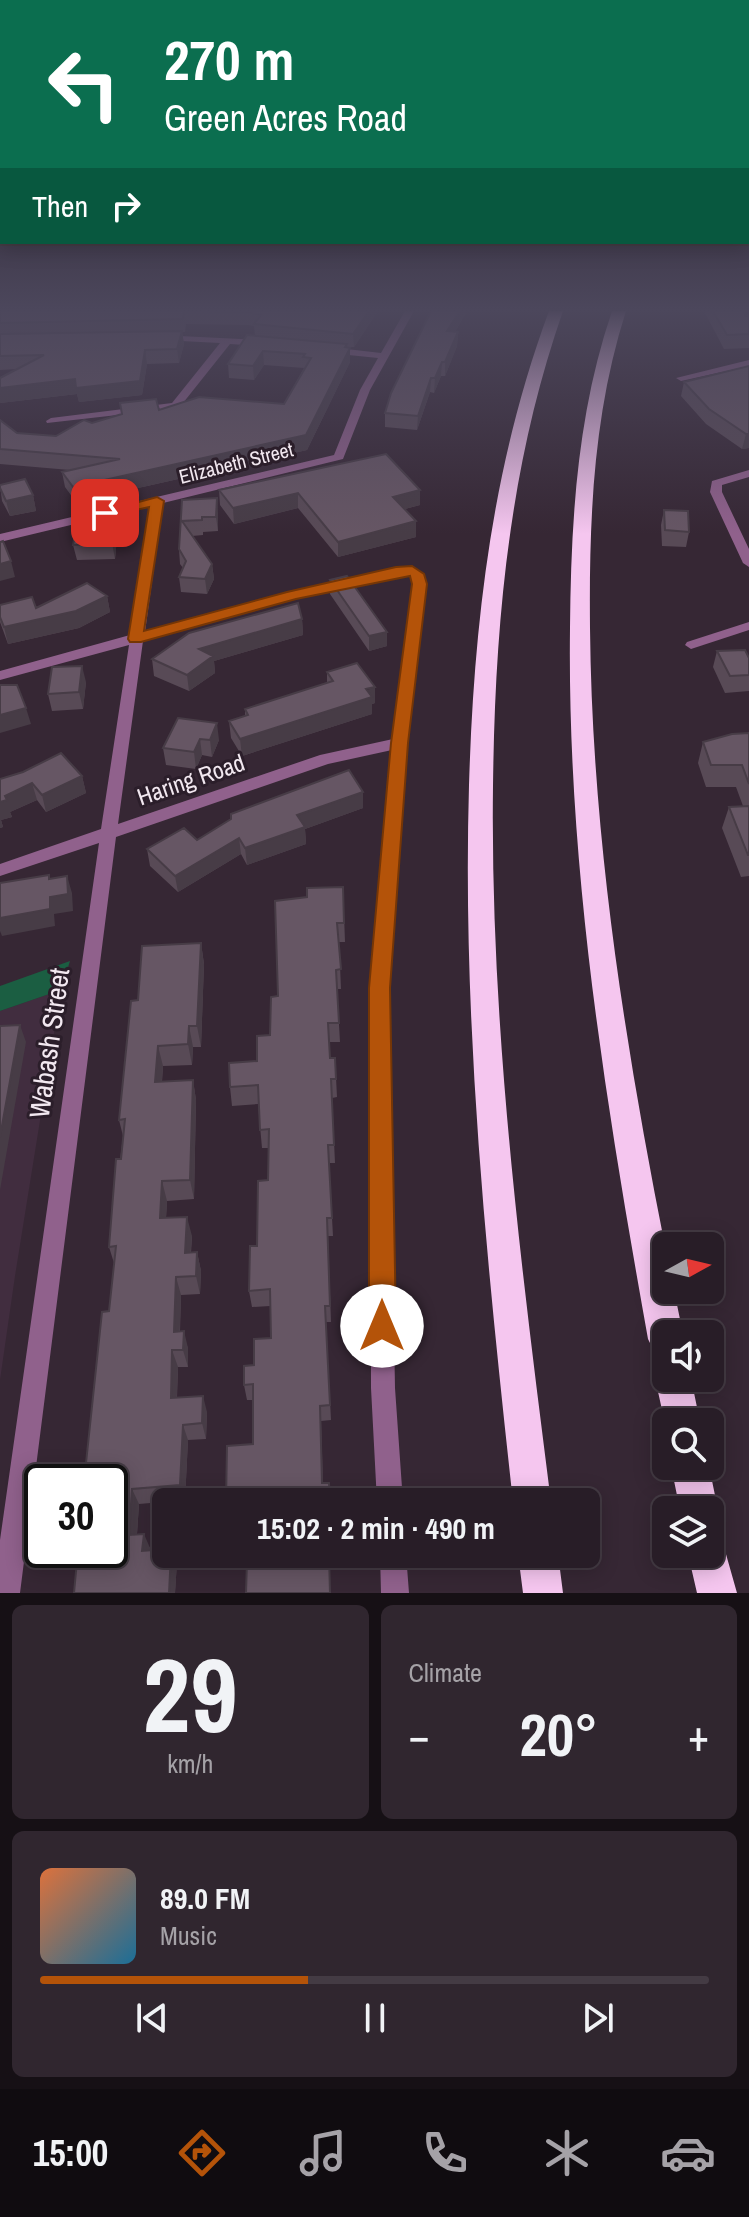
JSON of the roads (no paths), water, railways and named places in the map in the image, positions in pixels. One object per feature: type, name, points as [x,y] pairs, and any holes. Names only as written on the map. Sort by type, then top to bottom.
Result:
[{"type":"highway","points":[[530,1488],[511,1326],[490,1081],[480,872],[481,766],[494,550],[513,441],[531,385]]},
{"type":"highway","points":[[598,385],[584,468],[578,670],[592,857],[613,1028],[663,1320]]},
{"type":"highway","points":[[540,1568],[543,1593]]},
{"type":"highway","points":[[711,1568],[717,1593]]},
{"type":"street","points":[[51,421],[175,406],[192,385]]},
{"type":"street","name":"Elizabeth Street","points":[[0,538],[340,456],[367,385]]},
{"type":"street","points":[[749,473],[716,483],[716,492],[749,563]]},
{"type":"street","name":"Wabash Street","points":[[6,1593],[135,639],[157,501]]},
{"type":"street","points":[[0,676],[292,595],[412,570],[417,574],[419,584],[400,743],[379,988],[383,1388],[389,1488]]},
{"type":"street","name":"Haring Road","points":[[0,870],[325,759],[400,743]]},
{"type":"street","points":[[394,1568],[395,1593]]},
{"type":"lane","points":[[691,645],[749,626]]}]
